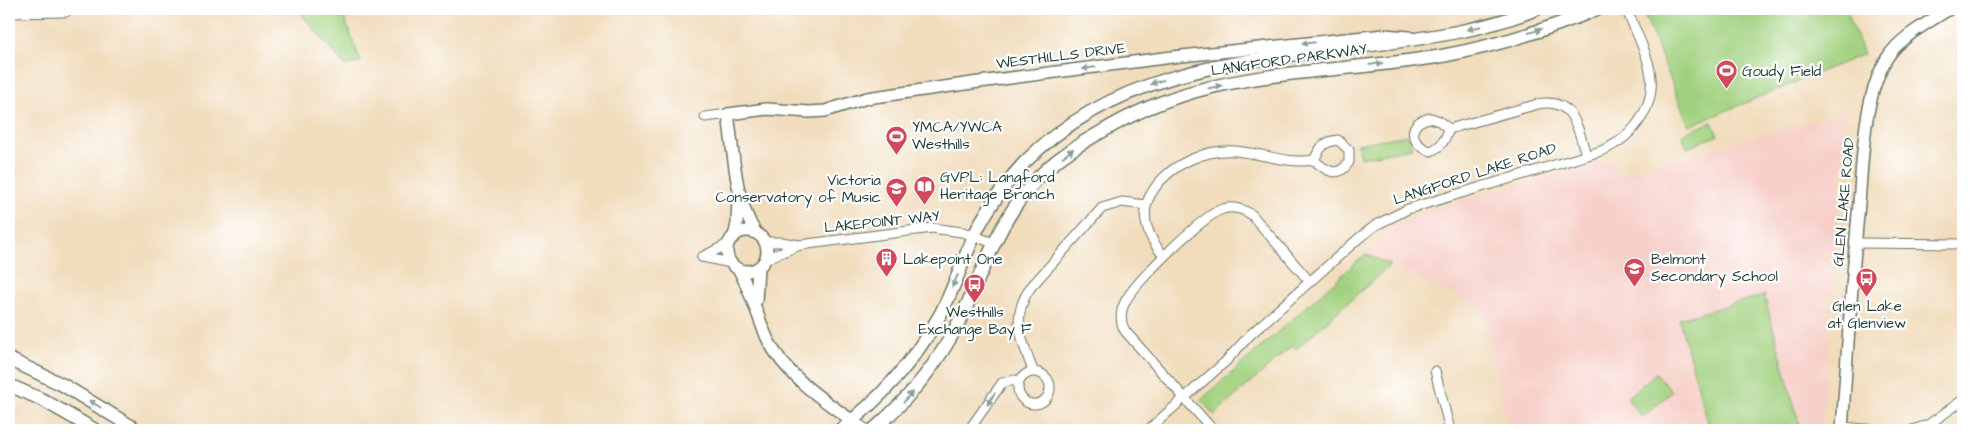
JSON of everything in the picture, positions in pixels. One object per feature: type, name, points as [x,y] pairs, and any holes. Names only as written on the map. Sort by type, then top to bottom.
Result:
[{"type":"main road","name":"LANGFORD PARKWAY","points":[[840,430],[894,381],[921,345],[941,313],[981,223],[1004,187],[1024,163],[1058,134],[1113,100],[1152,84],[1194,71],[1230,63],[1464,31],[1507,20],[1538,9]]},
{"type":"main road","name":"LANGFORD PARKWAY","points":[[873,430],[898,408],[942,352],[961,319],[1000,228],[1020,198],[1050,167],[1083,142],[1123,119],[1164,101],[1197,90],[1249,80],[1442,56],[1496,44],[1597,9]]},
{"type":"main road","points":[[9,359],[63,385],[137,430]]},
{"type":"main road","points":[[9,385],[48,403],[94,430]]},
{"type":"street","name":"LANGFORD LAKE ROAD","points":[[1148,430],[1225,362],[1251,334],[1376,225],[1400,212],[1425,203],[1586,155],[1623,140],[1641,120],[1651,87],[1649,66],[1626,9]]},
{"type":"street","name":"GLEN LAKE ROAD","points":[[1842,429],[1866,130],[1877,81],[1887,59],[1896,47],[1949,9]]},
{"type":"street","points":[[9,13],[66,12]]},
{"type":"street","name":"WESTHILLS DRIVE","points":[[705,117],[767,110],[825,111],[867,98],[1172,58],[1384,35],[1422,38]]},
{"type":"street","points":[[1449,129],[1538,104],[1551,103],[1563,107],[1572,116],[1578,126],[1586,155]]},
{"type":"street","points":[[728,114],[738,190],[737,224],[727,254],[756,306],[768,339],[794,375],[814,392],[868,430]]},
{"type":"street","points":[[1164,256],[1150,237],[1146,222],[1146,205],[1157,185],[1185,162],[1209,153],[1233,150],[1282,160],[1303,162],[1314,160]]},
{"type":"street","points":[[738,190],[750,224],[767,247],[761,264],[756,306]]},
{"type":"street","points":[[1033,371],[1018,327],[1022,303],[1030,288],[1102,208],[1122,202],[1146,205]]},
{"type":"street","points":[[1213,430],[1129,337],[1121,320],[1122,309],[1126,299],[1164,256],[1211,214],[1224,208],[1236,208],[1252,215],[1310,282]]},
{"type":"street","name":"LAKEPOINT WAY","points":[[760,238],[800,245],[932,228],[950,230],[994,243]]},
{"type":"street","points":[[760,238],[744,232],[702,257],[748,271],[761,264]]},
{"type":"street","points":[[1856,243],[1963,244]]},
{"type":"street","name":"LAKEPOINT WAY","points":[[761,264],[800,245]]},
{"type":"street","points":[[1033,371],[1044,375],[1050,386],[1046,398],[1034,404],[1022,400],[1019,394],[1019,381],[1026,373],[1033,371]]},
{"type":"street","points":[[1435,371],[1447,429]]},
{"type":"street","points":[[969,430],[1002,383],[1014,380],[1019,381]]},
{"type":"street","points":[[1912,430],[1928,425],[1963,400]]},
{"type":"street","points":[[1842,429],[1876,430]]},
{"type":"shaded area","name":"Belmont Secondary School","points":[[1851,110],[1844,127],[1822,430],[1510,430],[1492,357],[1483,309],[1366,254],[1394,227],[1408,218],[1432,208],[1612,159],[1617,175]]},
{"type":"green space","points":[[297,9],[341,9],[361,62],[345,66]]},
{"type":"green space","name":"Goudy Field","points":[[1657,9],[1846,9],[1864,54],[1689,126],[1645,16],[1646,13]]},
{"type":"green space","points":[[1712,122],[1718,135],[1687,148],[1682,134]]},
{"type":"green space","points":[[1407,135],[1412,148],[1360,158],[1357,144]]},
{"type":"green space","points":[[1366,254],[1390,265],[1296,349],[1292,346],[1214,415],[1201,400]]},
{"type":"green space","points":[[1764,295],[1801,430],[1710,430],[1679,319]]},
{"type":"green space","points":[[1656,373],[1672,392],[1642,417],[1627,398]]},
{"type":"place","name":"Goudy Field","points":[[1726,90]]},
{"type":"place","name":"YMCA/YWCA Westhills","points":[[896,155]]},
{"type":"place","name":"GVPL: Langford Heritage Branch","points":[[924,205]]},
{"type":"place","name":"Victoria Conservatory of Music","points":[[897,208]]},
{"type":"place","name":"Lakepoint One","points":[[887,278]]},
{"type":"place","name":"Belmont Secondary School","points":[[1635,287]]},
{"type":"place","name":"Glen Lake at Glenview","points":[[1867,297]]},
{"type":"place","name":"Westhills Exchange Bay F","points":[[975,303]]}]
